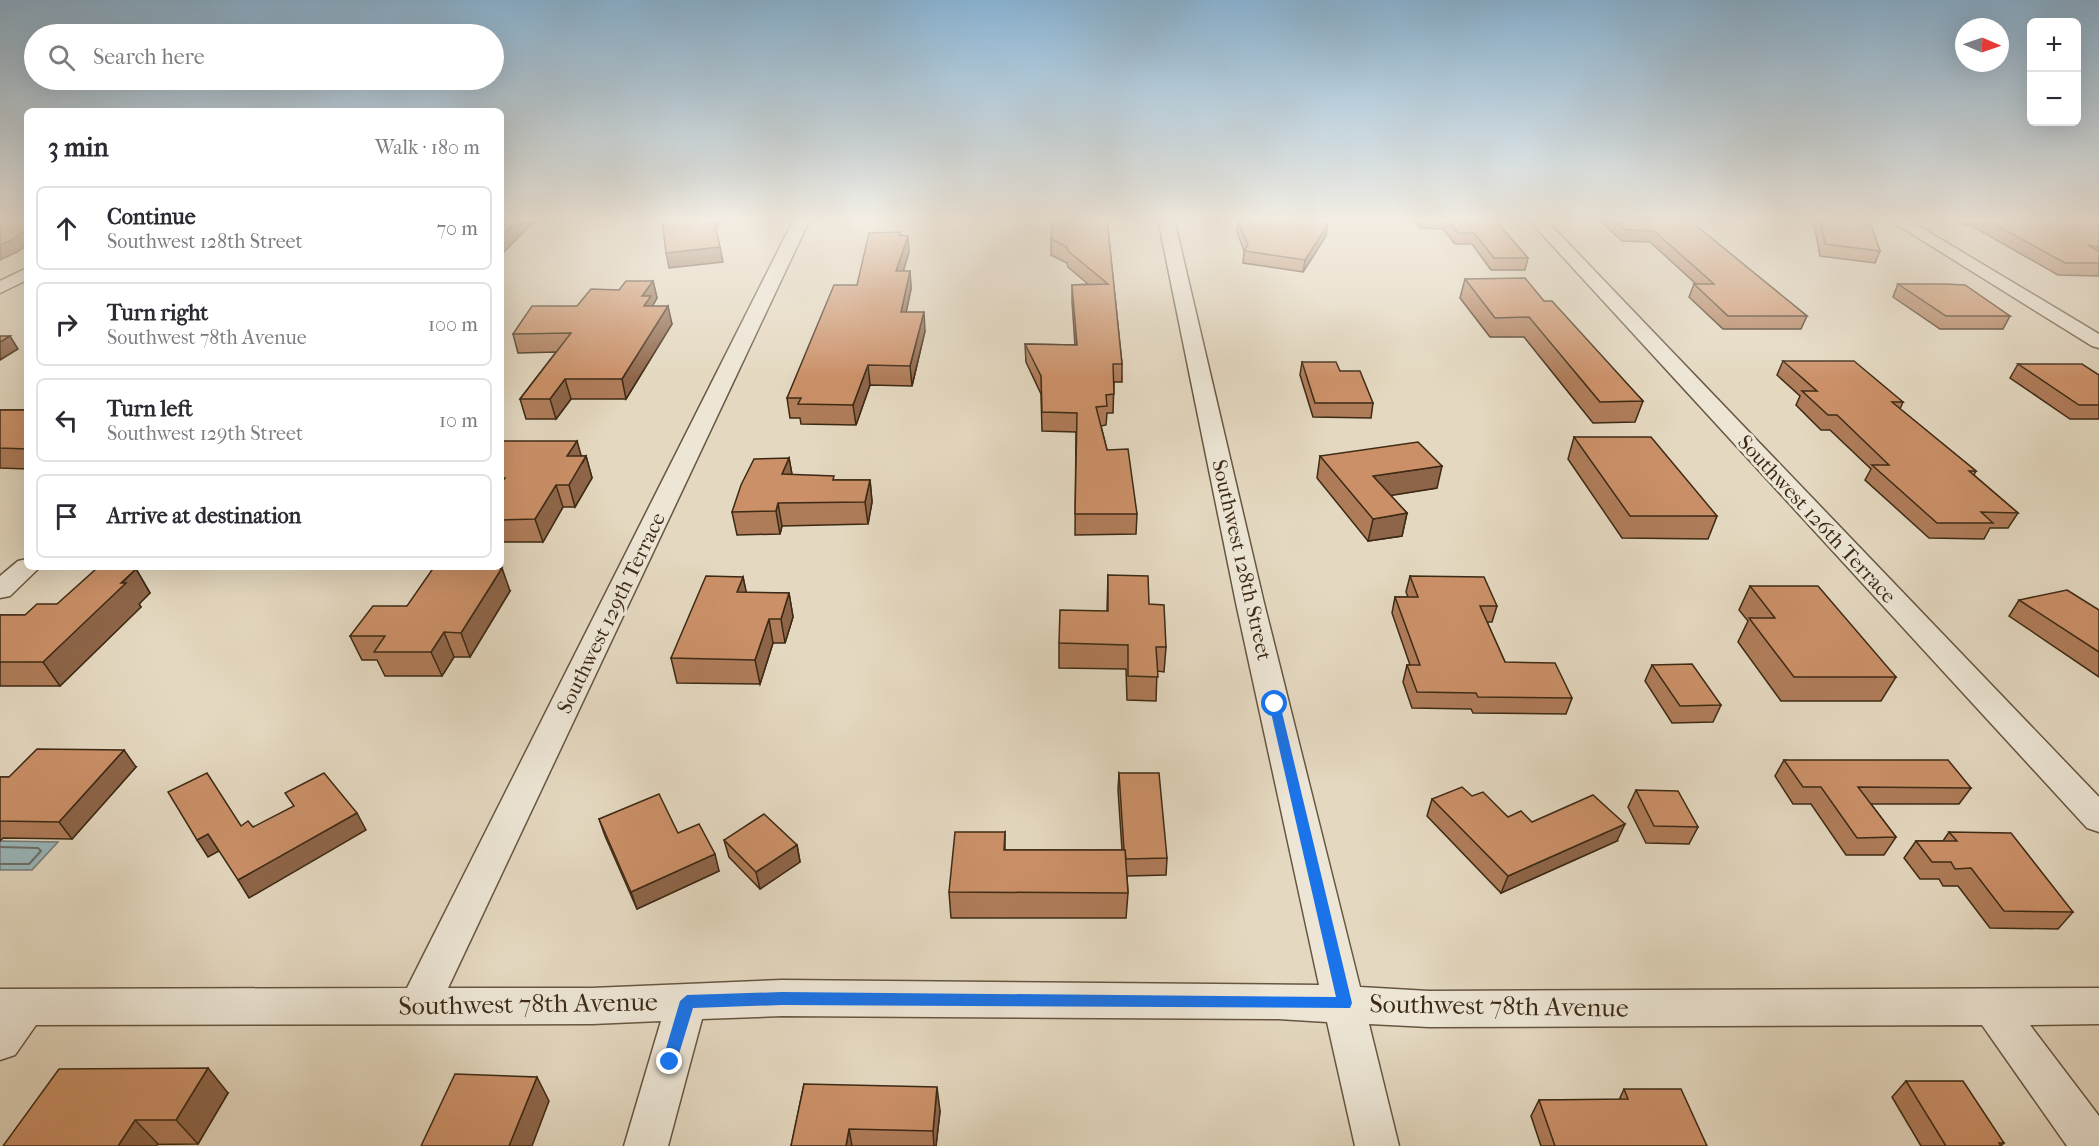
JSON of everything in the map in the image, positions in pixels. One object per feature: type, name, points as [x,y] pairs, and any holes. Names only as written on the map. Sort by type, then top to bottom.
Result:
[{"type":"street","name":"Southwest 129th Terrace","points":[[419,1006],[776,272]]},
{"type":"street","name":"Southwest 128th Street","points":[[1178,272],[1250,603],[1377,1146]]},
{"type":"street","name":"Southwest 126th Terrace","points":[[1586,272],[2099,819]]},
{"type":"street","points":[[1984,272],[2099,342]]},
{"type":"street","points":[[0,288],[24,275]]},
{"type":"street","points":[[0,590],[24,570]]},
{"type":"street","name":"Southwest 78th Avenue","points":[[13,1007],[592,1006],[782,998],[1345,1003],[1429,1009],[2099,1006]]},
{"type":"street","points":[[646,1146],[687,1001]]},
{"type":"street","points":[[1992,1006],[2094,1146]]},
{"type":"street","points":[[0,1041],[13,1007]]},
{"type":"water","points":[[0,841],[58,842],[32,870],[0,870]]},
{"type":"building","points":[[860,272],[910,272],[901,312],[924,312],[910,366],[868,365],[853,405],[798,404],[801,398],[787,398],[834,285],[857,285]]},
{"type":"building","points":[[1094,272],[1113,272],[1122,364],[1113,364],[1114,394],[1106,395],[1107,406],[1096,407],[1107,450],[1128,449],[1137,514],[1075,514],[1077,413],[1042,412],[1041,376],[1025,344],[1077,345],[1072,285],[1108,284]]},
{"type":"building","points":[[1701,272],[1754,272],[1807,316],[1728,316],[1694,284],[1714,284]]},
{"type":"building","points":[[1525,278],[1544,301],[1552,301],[1643,401],[1600,402],[1529,317],[1495,318],[1465,279]]},
{"type":"building","points":[[626,281],[653,281],[642,296],[651,296],[644,306],[668,306],[622,379],[565,379],[550,399],[520,399],[571,333],[513,334],[532,306],[577,306],[591,289],[619,290]]},
{"type":"building","points":[[1898,284],[1965,285],[2010,316],[1946,316]]},
{"type":"building","points":[[0,336],[10,336],[0,342]]},
{"type":"building","points":[[1783,361],[1854,361],[1903,402],[1892,402],[1976,471],[1969,471],[2018,513],[1981,512],[1993,523],[1937,523],[1872,465],[1889,465],[1837,415],[1828,415],[1802,391],[1817,391]]},
{"type":"building","points":[[1302,362],[1336,362],[1340,371],[1360,371],[1373,403],[1315,403]]},
{"type":"building","points":[[2018,364],[2082,364],[2099,375],[2099,405],[2079,405]]},
{"type":"building","points":[[0,410],[24,410],[24,449],[0,448]]},
{"type":"building","points":[[1574,437],[1651,437],[1717,516],[1630,516]]},
{"type":"building","points":[[504,441],[577,441],[567,456],[586,456],[569,485],[556,485],[535,519],[504,520]]},
{"type":"building","points":[[1418,442],[1442,466],[1373,476],[1407,513],[1373,519],[1320,456]]},
{"type":"building","points":[[789,458],[782,474],[834,476],[833,480],[870,480],[865,502],[778,503],[776,511],[732,512],[741,485],[754,459]]},
{"type":"building","points":[[95,570],[135,570],[121,583],[126,583],[43,662],[0,662],[0,615],[25,615],[37,604],[57,604]]},
{"type":"building","points":[[432,570],[501,570],[461,633],[444,632],[431,652],[374,652],[385,636],[350,636],[373,606],[407,606]]},
{"type":"building","points":[[1108,575],[1148,576],[1149,604],[1164,605],[1166,647],[1156,647],[1158,677],[1128,676],[1128,645],[1059,643],[1060,610],[1108,611]]},
{"type":"building","points":[[706,576],[743,577],[737,592],[789,593],[781,619],[769,619],[755,660],[671,658]]},
{"type":"building","points":[[1410,576],[1484,577],[1497,606],[1480,606],[1505,662],[1555,663],[1572,698],[1478,697],[1476,693],[1417,692],[1407,665],[1420,665],[1395,597],[1418,597]]},
{"type":"building","points":[[1750,586],[1818,586],[1896,677],[1794,677],[1749,618],[1775,618]]},
{"type":"building","points":[[2067,590],[2099,610],[2099,652],[2019,600]]},
{"type":"building","points":[[1692,664],[1721,705],[1680,706],[1652,665]]},
{"type":"building","points":[[37,749],[124,750],[59,822],[0,821],[0,777],[9,777]]},
{"type":"building","points":[[1784,760],[1948,760],[1971,788],[1858,787],[1896,837],[1857,838],[1821,787],[1803,787]]},
{"type":"building","points":[[207,773],[241,826],[248,821],[253,827],[294,806],[285,793],[324,773],[357,813],[238,880],[208,834],[197,840],[168,792]]},
{"type":"building","points":[[1119,773],[1159,773],[1167,858],[1126,859]]},
{"type":"building","points":[[1462,787],[1472,796],[1483,792],[1508,817],[1521,811],[1532,822],[1593,795],[1625,824],[1508,876],[1432,799]]},
{"type":"building","points":[[1636,790],[1678,791],[1698,827],[1654,826]]},
{"type":"building","points":[[659,794],[678,833],[699,824],[715,854],[631,892],[599,819]]},
{"type":"building","points":[[764,814],[797,845],[756,872],[724,840]]},
{"type":"building","points":[[955,832],[1005,832],[1004,850],[1125,850],[1128,893],[949,892]]},
{"type":"building","points":[[1949,832],[2011,833],[2073,912],[2004,911],[1971,868],[1955,869],[1951,862],[1932,862],[1916,841],[1957,841]]},
{"type":"building","points":[[208,1068],[176,1120],[135,1120],[118,1146],[3,1146],[59,1069]]},
{"type":"building","points":[[455,1074],[537,1077],[509,1146],[421,1146]]},
{"type":"building","points":[[1906,1081],[1963,1081],[2004,1143],[1999,1143],[2001,1146],[1946,1146]]},
{"type":"building","points":[[804,1084],[937,1087],[933,1131],[849,1129],[846,1146],[791,1146]]},
{"type":"building","points":[[1624,1089],[1681,1089],[1707,1146],[1555,1146],[1539,1100],[1628,1099]]},
{"type":"route","points":[[670,1062],[687,1001],[782,998],[1345,1003],[1275,704]]}]
